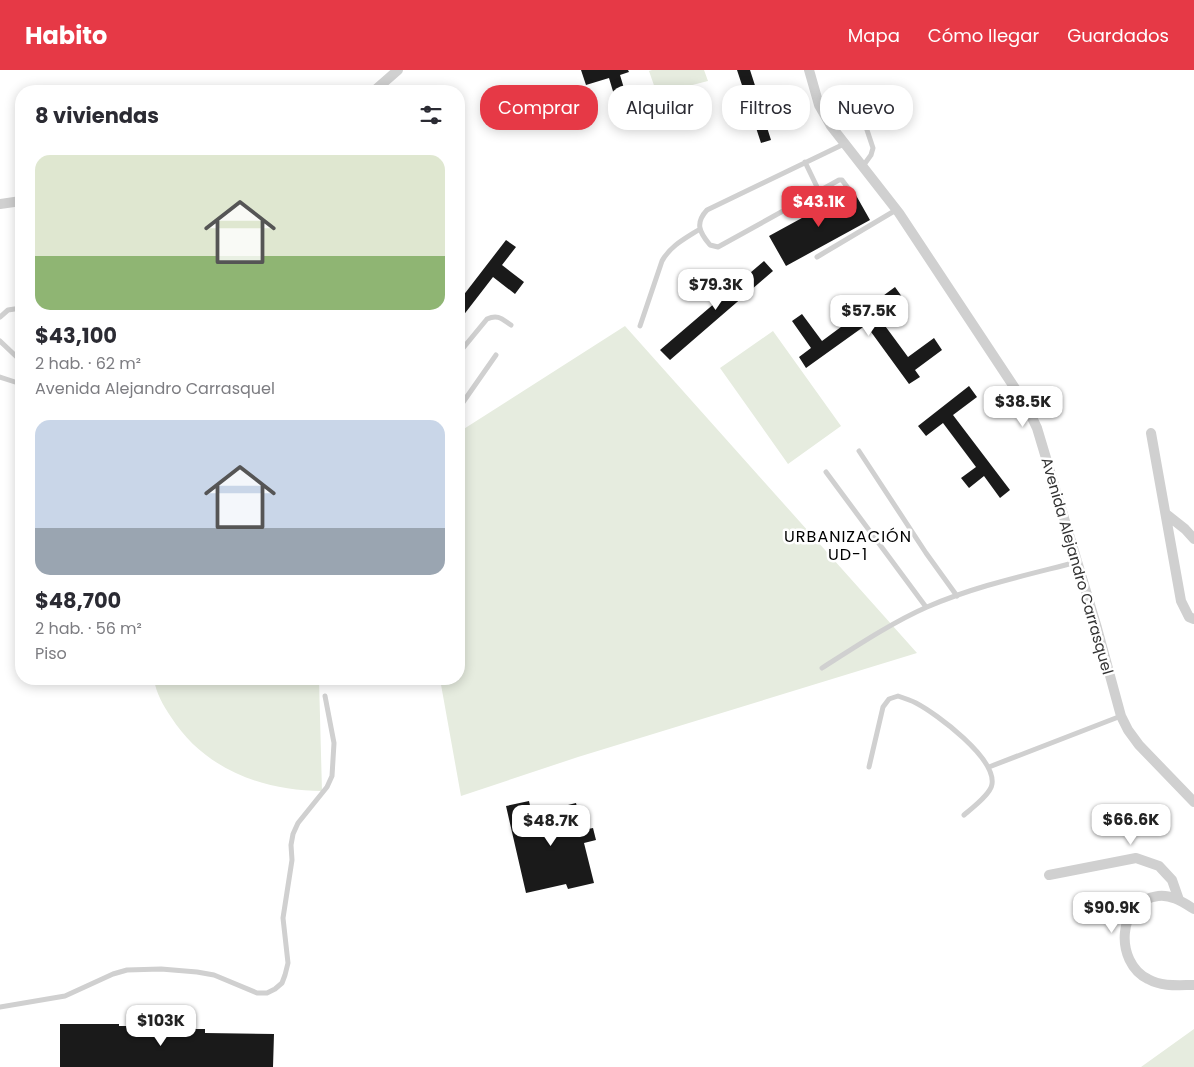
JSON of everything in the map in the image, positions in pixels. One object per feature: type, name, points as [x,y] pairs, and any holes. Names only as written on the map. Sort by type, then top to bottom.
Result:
[{"type":"street","points":[[381,85],[398,70]]},
{"type":"street","name":"Avenida Alejandro Carrasquel","points":[[809,70],[819,105],[832,126],[897,210],[1026,405],[1037,428],[1121,716],[1138,745],[1194,802]]},
{"type":"street","points":[[0,204],[15,202]]},
{"type":"street","points":[[1151,432],[1181,601],[1189,616],[1194,619]]},
{"type":"street","points":[[1166,514],[1186,529],[1194,539]]},
{"type":"street","points":[[1049,875],[1136,858],[1159,866],[1172,880],[1179,900]]},
{"type":"street","points":[[1194,909],[1179,900],[1158,896],[1140,904],[1131,914],[1125,926],[1124,942],[1128,958],[1136,970],[1147,979],[1160,984],[1194,985]]},
{"type":"lane","points":[[863,167],[873,148],[867,130]]},
{"type":"lane","points":[[845,143],[707,210],[699,222],[700,229],[710,245],[718,247],[839,180],[842,180],[848,188]]},
{"type":"lane","points":[[805,162],[819,191]]},
{"type":"lane","points":[[817,257],[897,210]]},
{"type":"lane","points":[[640,326],[666,253],[700,229]]},
{"type":"lane","points":[[0,317],[8,310],[15,309]]},
{"type":"lane","points":[[465,346],[487,319],[499,316],[511,325]]},
{"type":"lane","points":[[0,341],[15,355]]},
{"type":"lane","points":[[465,399],[496,355]]},
{"type":"lane","points":[[0,377],[15,382]]},
{"type":"lane","points":[[860,450],[926,553],[957,596]]},
{"type":"lane","points":[[826,472],[926,607]]},
{"type":"lane","points":[[822,668],[880,632],[926,607],[992,584],[1077,562]]},
{"type":"lane","points":[[0,1007],[65,996],[113,974],[127,970],[161,969],[197,972],[214,975],[257,993],[268,993],[275,990],[282,983],[288,964],[283,918],[292,860],[291,846],[293,834],[298,823],[327,787],[332,776],[334,743],[325,696]]},
{"type":"lane","points":[[869,767],[882,707],[889,699],[898,696],[915,702],[939,718],[979,752],[989,767],[992,784],[990,790],[964,815]]},
{"type":"lane","points":[[989,767],[1121,716]]},
{"type":"shaded area","points":[[704,70],[708,81],[692,85],[654,85],[649,71]]},
{"type":"shaded area","points":[[625,326],[917,653],[578,757],[461,796],[441,685],[465,685],[465,428]]},
{"type":"shaded area","points":[[773,331],[841,426],[788,464],[720,368]]},
{"type":"shaded area","points":[[155,685],[319,685],[322,791],[278,787],[237,774],[218,763],[200,751],[185,735],[171,717]]},
{"type":"shaded area","points":[[1194,1029],[1194,1067],[1141,1067]]},
{"type":"building","points":[[581,70],[628,70],[629,72],[620,75],[623,85],[611,85],[609,78],[586,85]]},
{"type":"building","points":[[737,70],[750,70],[755,85],[742,85]]},
{"type":"building","points":[[757,130],[768,130],[771,140],[761,143]]},
{"type":"building","points":[[853,190],[870,220],[786,266],[769,236]]},
{"type":"building","points":[[506,240],[516,247],[502,265],[524,282],[515,294],[493,277],[465,313],[465,293]]},
{"type":"building","points":[[764,261],[773,271],[670,360],[660,350]]},
{"type":"building","points":[[895,287],[905,301],[880,319],[908,357],[934,338],[942,350],[915,370],[920,377],[909,384],[866,325],[806,368],[799,357],[811,348],[792,321],[802,314],[822,341]]},
{"type":"building","points":[[969,386],[977,397],[953,415],[1010,490],[1000,498],[984,476],[969,488],[961,478],[976,467],[943,423],[926,436],[918,426]]},
{"type":"building","points":[[529,801],[532,814],[576,803],[583,830],[593,828],[596,840],[584,843],[594,883],[568,889],[566,884],[526,893],[506,806]]},
{"type":"building","points":[[60,1024],[178,1026],[178,1029],[205,1029],[205,1033],[274,1034],[273,1067],[60,1067]]},
{"type":"district","name":"URBANIZACIÓN UD-1","points":[[848,545]]}]
